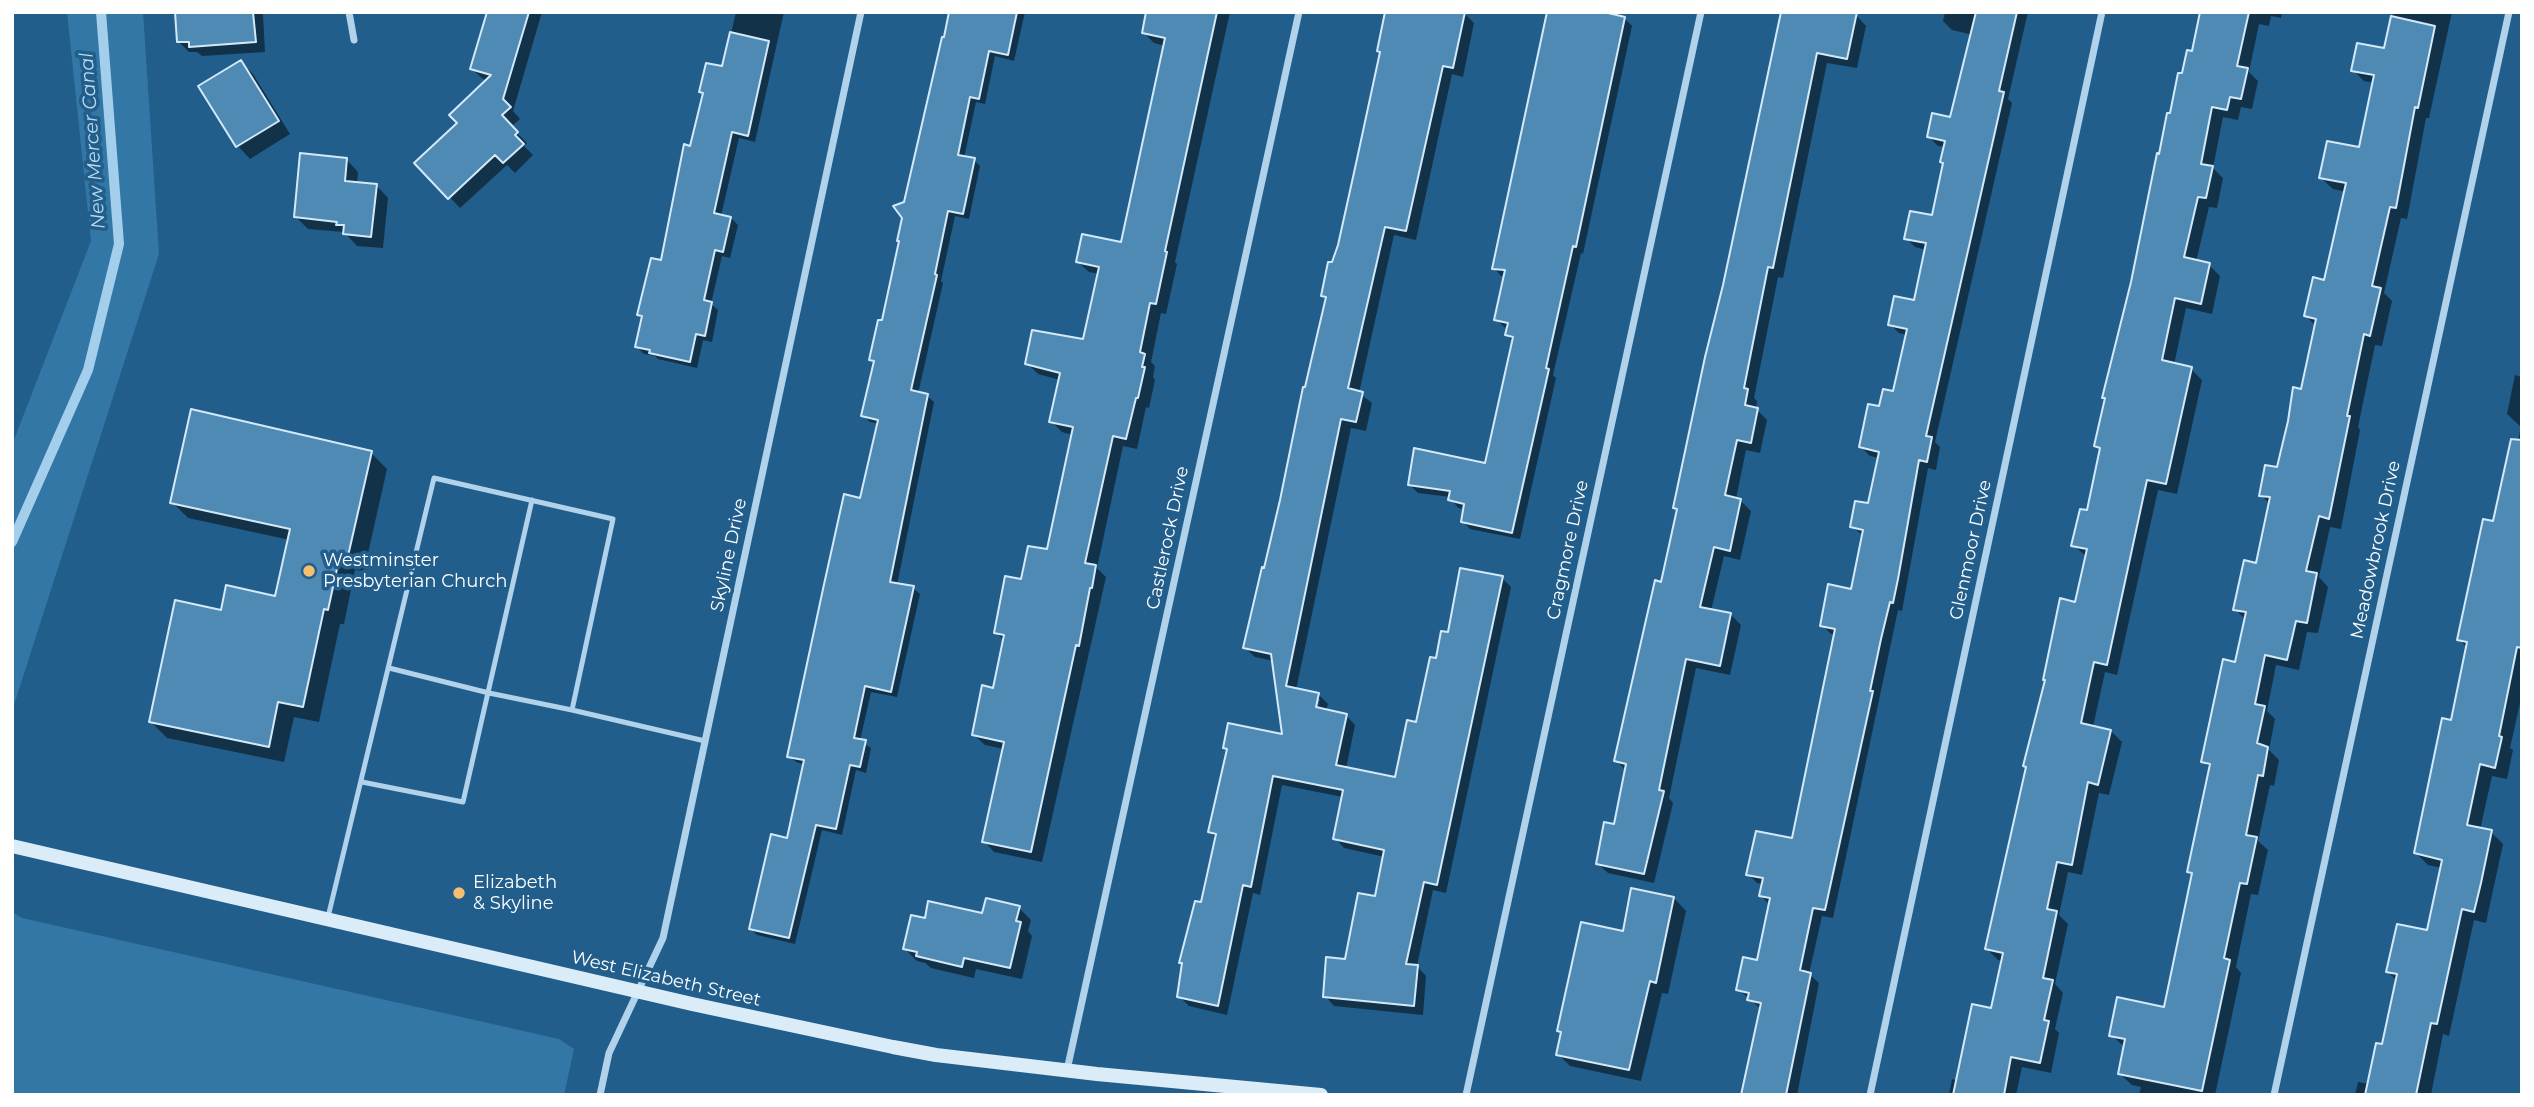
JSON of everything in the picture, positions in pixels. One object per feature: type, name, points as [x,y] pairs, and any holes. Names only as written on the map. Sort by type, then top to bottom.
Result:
[{"type":"main road","name":"West Elizabeth Street","points":[[12,846],[773,1023],[936,1055],[1321,1095]]},
{"type":"street","points":[[349,12],[354,40]]},
{"type":"street","name":"Skyline Drive","points":[[600,1095],[609,1053],[663,938],[861,12]]},
{"type":"street","name":"Castlerock Drive","points":[[1067,1070],[1299,12]]},
{"type":"street","name":"Cragmore Drive","points":[[1466,1095],[1700,12]]},
{"type":"street","name":"Glenmoor Drive","points":[[1871,1095],[2102,12]]},
{"type":"street","name":"Meadowbrook Drive","points":[[2274,1095],[2509,12]]},
{"type":"lane","points":[[327,920],[434,478],[613,519],[572,710]]},
{"type":"lane","points":[[362,782],[464,802],[532,500]]},
{"type":"lane","points":[[389,668],[705,741]]},
{"type":"shaded area","points":[[67,12],[143,12],[159,254],[12,711],[12,445],[91,241]]},
{"type":"shaded area","points":[[12,912],[22,918],[559,1039],[574,1049],[564,1095],[12,1095]]},
{"type":"building","points":[[175,12],[253,12],[256,42],[189,47],[189,42],[177,42]]},
{"type":"building","points":[[487,12],[529,12],[503,99],[511,107],[502,115],[518,132],[515,135],[524,144],[503,163],[495,155],[448,199],[414,163],[457,123],[449,115],[491,75],[470,69]]},
{"type":"building","points":[[949,12],[1017,12],[1008,55],[989,51],[979,99],[970,97],[958,155],[975,158],[963,214],[948,211],[935,274],[937,275],[911,390],[928,394],[890,582],[914,586],[891,692],[865,686],[854,738],[866,740],[860,767],[850,765],[836,829],[816,825],[789,938],[749,929],[771,834],[787,838],[804,760],[787,757],[823,589],[844,494],[860,498],[878,420],[861,416],[874,361],[869,360],[878,320],[882,320],[899,241],[902,218],[893,206],[904,202]]},
{"type":"building","points":[[1146,12],[1217,12],[1156,304],[1150,303],[1140,352],[1145,354],[1142,367],[1145,367],[1138,398],[1126,439],[1113,436],[1085,563],[1096,565],[1092,588],[1079,646],[1076,645],[1031,852],[982,842],[1004,742],[972,735],[982,685],[993,688],[1004,635],[994,633],[1005,576],[1021,579],[1028,546],[1047,549],[1073,427],[1049,422],[1060,373],[1025,364],[1032,330],[1083,339],[1099,267],[1076,262],[1082,234],[1121,242],[1165,38],[1142,33]]},
{"type":"building","points":[[1385,12],[1465,12],[1453,68],[1443,66],[1406,231],[1385,227],[1348,388],[1363,392],[1356,422],[1341,419],[1286,686],[1319,693],[1316,707],[1347,714],[1336,765],[1395,777],[1407,720],[1416,722],[1430,657],[1436,658],[1441,631],[1448,632],[1460,568],[1503,576],[1437,885],[1424,882],[1406,964],[1418,965],[1414,1006],[1323,997],[1326,957],[1345,959],[1358,893],[1375,896],[1384,850],[1333,839],[1343,790],[1273,776],[1251,887],[1243,885],[1218,1006],[1177,997],[1182,963],[1179,963],[1195,901],[1201,902],[1216,834],[1208,832],[1227,749],[1223,748],[1228,723],[1282,734],[1271,654],[1243,648],[1326,297],[1321,296],[1328,262],[1332,262],[1338,245],[1380,52],[1377,51]]},
{"type":"building","points":[[1547,12],[1604,12],[1625,17],[1512,533],[1461,522],[1464,504],[1448,500],[1450,491],[1408,485],[1414,448],[1485,463],[1513,337],[1505,335],[1508,323],[1494,320],[1505,270],[1492,269]]},
{"type":"building","points":[[1781,12],[1857,12],[1847,59],[1817,53],[1773,268],[1768,267],[1744,388],[1748,389],[1745,405],[1758,408],[1751,443],[1737,440],[1725,495],[1741,499],[1730,551],[1714,547],[1700,607],[1731,613],[1720,666],[1686,659],[1659,790],[1664,791],[1644,874],[1596,864],[1604,822],[1614,824],[1626,764],[1614,761],[1655,580],[1661,582],[1677,509],[1673,508]]},
{"type":"building","points":[[1976,12],[2017,12],[1999,91],[2004,92],[1926,436],[1932,437],[1927,462],[1919,460],[1893,603],[1890,602],[1881,639],[1870,691],[1873,691],[1825,910],[1813,908],[1800,970],[1811,973],[1786,1095],[1741,1095],[1761,1003],[1747,1000],[1749,993],[1736,990],[1743,957],[1757,960],[1770,898],[1759,896],[1763,878],[1746,875],[1756,831],[1792,838],[1835,629],[1820,626],[1828,584],[1851,589],[1863,530],[1850,527],[1855,501],[1868,503],[1879,452],[1859,447],[1868,404],[1879,406],[1883,389],[1893,391],[1907,329],[1888,325],[1894,296],[1914,300],[1926,243],[1904,239],[1910,211],[1932,215],[1945,141],[1927,137],[1932,113],[1950,117]]},
{"type":"building","points":[[2200,12],[2249,12],[2237,66],[2248,68],[2241,99],[2230,97],[2227,110],[2212,107],[2201,164],[2213,166],[2206,198],[2198,197],[2184,257],[2210,263],[2201,304],[2175,298],[2162,360],[2192,367],[2166,484],[2147,480],[2107,665],[2094,662],[2081,723],[2111,730],[2098,785],[2088,782],[2072,865],[2057,862],[2047,909],[2057,911],[2043,978],[2053,980],[2044,1020],[2049,1021],[2040,1063],[2011,1057],[2004,1095],[1953,1095],[1972,1004],[1991,1008],[2003,953],[1985,949],[2026,767],[2023,766],[2045,680],[2060,598],[2075,602],[2087,549],[2071,546],[2080,509],[2087,510],[2100,448],[2094,446],[2105,398],[2102,398],[2131,282],[2167,113],[2170,113],[2178,73],[2182,73],[2187,50],[2192,51]]},
{"type":"building","points":[[2391,16],[2435,26],[2418,108],[2415,107],[2396,208],[2390,207],[2372,286],[2381,288],[2370,336],[2364,334],[2329,519],[2319,516],[2306,571],[2317,573],[2307,623],[2296,621],[2287,660],[2265,655],[2255,704],[2265,706],[2257,743],[2268,747],[2263,776],[2258,775],[2246,835],[2257,837],[2247,884],[2240,883],[2224,958],[2230,960],[2202,1091],[2118,1074],[2125,1039],[2109,1036],[2117,997],[2164,1007],[2192,873],[2187,872],[2210,764],[2201,762],[2223,659],[2235,662],[2246,612],[2233,610],[2244,560],[2256,563],[2270,497],[2259,496],[2265,465],[2277,467],[2293,387],[2301,389],[2316,319],[2304,316],[2313,277],[2324,280],[2346,183],[2319,178],[2327,141],[2359,147],[2374,75],[2351,71],[2357,43],[2384,48]]},
{"type":"building","points":[[730,32],[769,41],[748,136],[732,132],[714,213],[731,217],[723,252],[715,250],[704,300],[712,302],[705,336],[696,334],[690,362],[649,353],[650,350],[635,347],[642,316],[637,315],[651,258],[661,260],[684,144],[690,146],[703,93],[699,92],[706,63],[722,66]]},
{"type":"building","points":[[241,60],[279,121],[236,147],[198,86]]},
{"type":"building","points":[[300,153],[347,158],[345,181],[377,184],[371,237],[343,234],[344,225],[336,225],[337,222],[294,217]]},
{"type":"building","name":"Westminster Presbyterian Church","points":[[191,409],[372,451],[348,556],[340,555],[328,610],[324,609],[303,707],[278,702],[269,747],[149,722],[175,600],[221,610],[226,585],[275,596],[290,529],[170,503]]},
{"type":"building","points":[[2511,439],[2522,440],[2522,648],[2517,647],[2495,768],[2480,764],[2467,825],[2492,830],[2481,883],[2474,912],[2462,909],[2437,1024],[2431,1023],[2416,1095],[2365,1095],[2376,1043],[2382,1044],[2397,974],[2386,972],[2397,924],[2427,930],[2442,860],[2414,853],[2442,718],[2451,720],[2467,642],[2457,640],[2483,519],[2493,521]]},
{"type":"building","points":[[1631,888],[1674,897],[1656,983],[1650,981],[1629,1070],[1556,1055],[1561,1032],[1557,1031],[1581,922],[1623,931]]},
{"type":"building","points":[[986,898],[1020,906],[1016,921],[1021,922],[1010,968],[964,958],[962,967],[916,956],[917,952],[903,949],[911,915],[925,918],[928,901],[982,913]]},
{"type":"waterway","name":"New Mercer Canal","points":[[12,542],[88,370],[119,244],[101,12]]},
{"type":"place","name":"Westminster Presbyterian Church","points":[[309,571]]},
{"type":"place","name":"Elizabeth & Skyline","points":[[459,893]]}]
